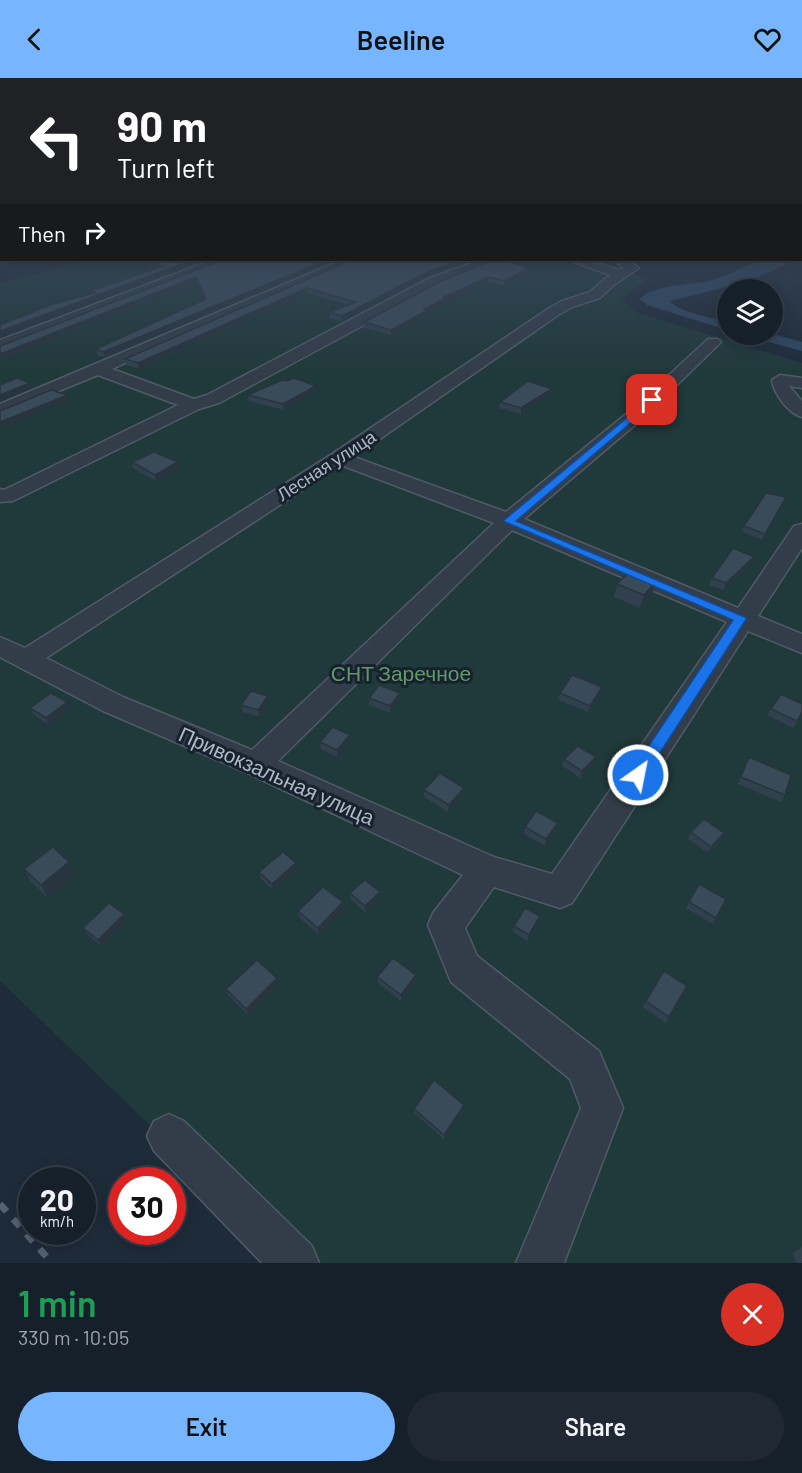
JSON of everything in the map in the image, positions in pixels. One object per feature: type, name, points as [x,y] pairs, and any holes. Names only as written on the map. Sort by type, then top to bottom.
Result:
[{"type":"street","points":[[0,345],[213,263]]},
{"type":"street","points":[[0,410],[344,263]]},
{"type":"street","points":[[0,495],[6,497],[193,405],[213,399],[433,282],[481,263]]},
{"type":"street","points":[[597,263],[621,267]]},
{"type":"street","name":"Лесная улица","points":[[28,658],[339,458],[553,312],[567,304],[595,295],[621,267]]},
{"type":"street","points":[[256,764],[509,521],[637,414],[713,342]]},
{"type":"street","points":[[98,369],[193,405]]},
{"type":"street","points":[[802,383],[780,380],[781,388],[802,412]]},
{"type":"street","points":[[339,458],[509,521],[802,644]]},
{"type":"street","points":[[741,618],[802,531]]},
{"type":"street","name":"Привокзальная улица","points":[[0,646],[28,658],[113,704],[256,764],[487,870],[560,892],[741,618]]},
{"type":"street","points":[[487,870],[446,925],[464,969],[585,1065],[602,1108],[540,1263]]},
{"type":"street","points":[[169,1136],[295,1263]]},
{"type":"green space","name":"СНТ Заречное","points":[[75,263],[601,263],[648,279],[622,299],[638,313],[717,337],[717,345],[743,345],[802,363],[802,1263],[293,1263],[0,981],[0,283]]},
{"type":"water","points":[[754,263],[789,263],[753,279],[717,279],[717,289],[670,301],[680,308],[717,319],[717,327],[647,305],[639,299],[655,290],[704,282]]},
{"type":"water","points":[[783,337],[802,342],[802,351],[780,345],[783,345]]},
{"type":"building","points":[[184,263],[0,331],[0,325],[53,304],[96,293],[90,291],[163,266],[157,264]]},
{"type":"building","points":[[213,263],[318,263],[103,352],[96,349],[206,299],[196,277],[0,354],[0,346]]},
{"type":"building","points":[[343,263],[452,263],[427,272],[342,316],[330,312],[356,302],[307,288],[138,363],[125,359]]},
{"type":"building","points":[[484,263],[514,263],[529,268],[504,281],[488,277],[444,297],[446,298],[424,309],[428,310],[391,330],[364,322],[439,282]]},
{"type":"building","points":[[17,378],[30,383],[0,395],[0,385]]},
{"type":"building","points":[[294,378],[316,386],[283,404],[248,395],[282,380],[287,381]]},
{"type":"building","points":[[528,381],[552,389],[521,408],[500,402]]},
{"type":"building","points":[[51,390],[68,395],[0,422],[0,411]]},
{"type":"building","points":[[154,452],[178,462],[155,475],[132,462]]},
{"type":"building","points":[[766,493],[786,497],[765,534],[744,526]]},
{"type":"building","points":[[733,548],[754,557],[726,583],[712,578]]},
{"type":"building","points":[[629,572],[655,583],[644,595],[617,584]]},
{"type":"building","points":[[572,675],[602,687],[590,706],[560,693]]},
{"type":"building","points":[[379,685],[400,693],[390,706],[369,698]]},
{"type":"building","points":[[251,691],[268,696],[258,710],[241,705]]},
{"type":"building","points":[[51,693],[67,702],[46,718],[30,708]]},
{"type":"building","points":[[781,694],[802,704],[802,712],[797,721],[771,709]]},
{"type":"building","points":[[333,727],[350,735],[337,750],[320,742]]},
{"type":"building","points":[[578,746],[596,757],[582,771],[564,759]]},
{"type":"building","points":[[749,757],[791,775],[785,795],[741,777]]},
{"type":"building","points":[[440,773],[464,788],[449,805],[424,790]]},
{"type":"building","points":[[536,811],[558,823],[546,839],[525,827]]},
{"type":"building","points":[[704,819],[724,833],[711,847],[691,832]]},
{"type":"building","points":[[53,847],[69,862],[41,885],[24,869]]},
{"type":"building","points":[[283,852],[296,863],[272,884],[259,872]]},
{"type":"building","points":[[365,880],[380,892],[365,906],[350,893]]},
{"type":"building","points":[[699,884],[726,899],[716,918],[689,902]]},
{"type":"building","points":[[323,887],[343,902],[318,928],[298,911]]},
{"type":"building","points":[[109,903],[124,914],[98,940],[83,928]]},
{"type":"building","points":[[525,908],[540,916],[529,935],[514,926]]},
{"type":"building","points":[[393,958],[416,975],[401,995],[377,977]]},
{"type":"building","points":[[257,960],[277,978],[246,1009],[226,989]]},
{"type":"building","points":[[664,971],[687,986],[669,1017],[646,1001]]},
{"type":"building","points":[[434,1080],[464,1105],[444,1135],[414,1109]]},
{"type":"railway","points":[[0,1204],[52,1263]]},
{"type":"route","points":[[638,775],[741,618],[509,521],[652,400]]}]
